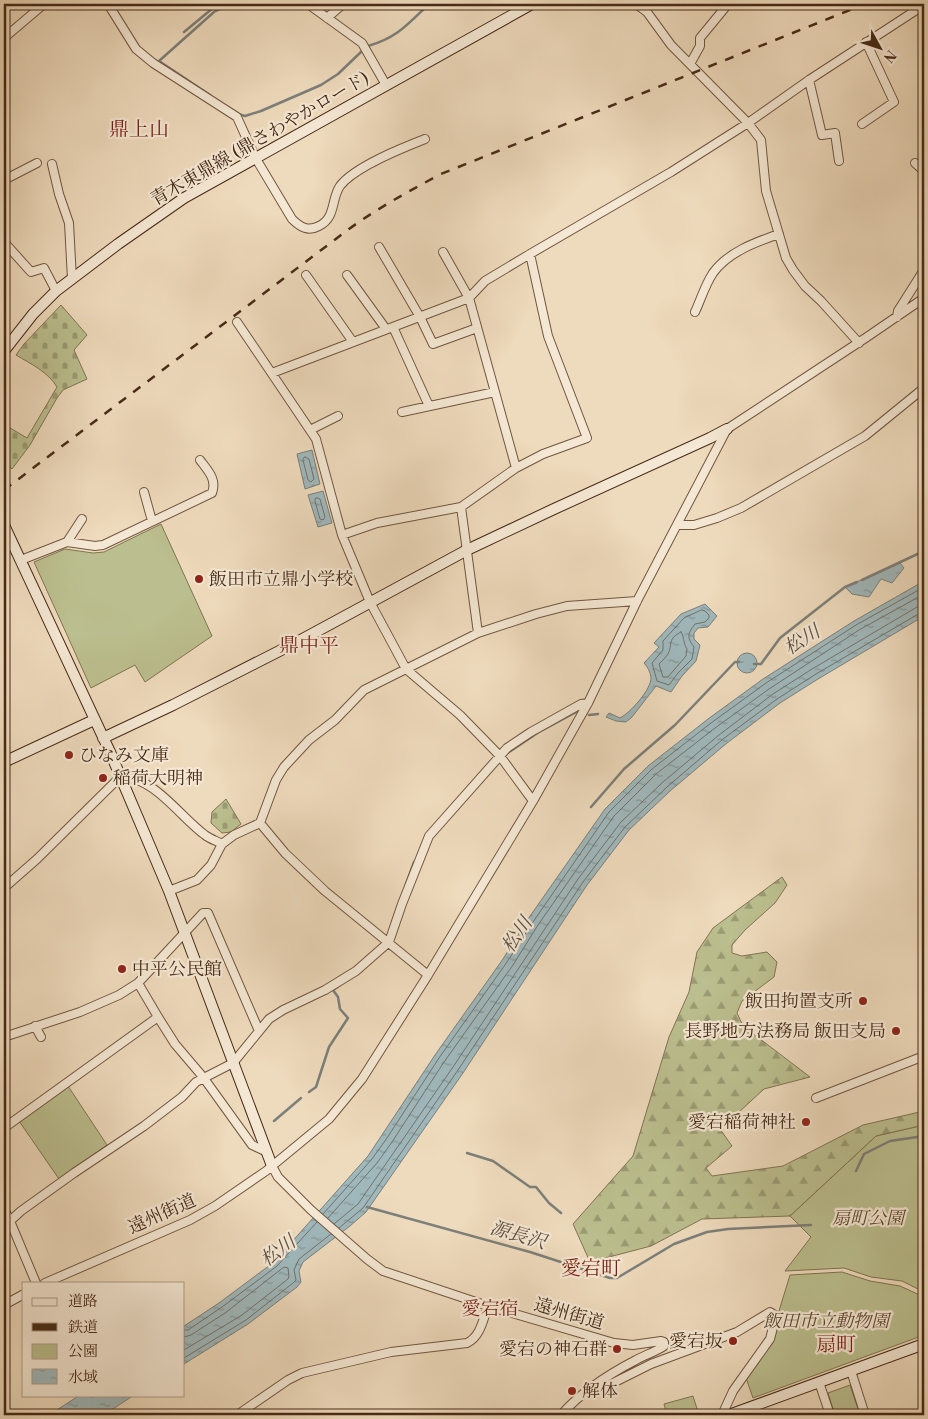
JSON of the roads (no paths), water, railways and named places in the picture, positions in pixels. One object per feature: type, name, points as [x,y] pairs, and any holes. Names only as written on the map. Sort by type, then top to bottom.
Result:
[{"type":"street","points":[[4,38],[44,4]]},
{"type":"street","points":[[108,4],[136,49],[152,63],[237,117],[255,157],[292,219],[300,227],[318,227],[325,222],[330,215],[335,195],[340,185],[350,175],[374,162],[425,140]]},
{"type":"street","points":[[308,4],[362,43],[386,85]]},
{"type":"street","points":[[327,18],[343,4]]},
{"type":"street","name":"青木東鼎線 (鼎さわやかロード)","points":[[4,351],[28,320],[56,291],[184,198],[532,4]]},
{"type":"street","points":[[636,4],[647,12],[671,45],[748,123],[761,140],[766,191],[786,258],[792,270],[805,286],[859,343]]},
{"type":"street","points":[[690,64],[700,46],[700,38],[728,4]]},
{"type":"street","points":[[272,373],[469,298],[485,282],[670,172],[748,123],[809,80],[924,5]]},
{"type":"street","points":[[862,124],[894,102],[866,42]]},
{"type":"street","points":[[809,80],[822,135],[835,133],[839,161]]},
{"type":"street","points":[[4,180],[37,163]]},
{"type":"street","points":[[915,163],[924,172]]},
{"type":"street","points":[[52,164],[59,194],[69,223],[72,279]]},
{"type":"street","points":[[695,312],[710,280],[720,265],[751,244],[779,234]]},
{"type":"street","points":[[4,242],[31,272],[44,268],[56,291]]},
{"type":"street","points":[[379,247],[420,317],[433,344],[477,328]]},
{"type":"street","points":[[442,252],[469,298],[516,468]]},
{"type":"street","points":[[342,535],[377,523],[461,507],[516,468],[543,454],[587,438],[548,336],[530,254]]},
{"type":"street","points":[[897,318],[898,311],[924,270]]},
{"type":"street","points":[[306,274],[353,342]]},
{"type":"street","points":[[347,275],[389,328],[429,406]]},
{"type":"street","points":[[103,738],[299,641],[467,550],[727,429],[897,318],[924,298]]},
{"type":"street","points":[[237,322],[316,439],[342,535],[370,602],[406,669],[460,715],[500,756],[533,800]]},
{"type":"street","points":[[677,525],[694,525],[741,508],[865,436],[924,388]]},
{"type":"street","points":[[402,412],[495,392]]},
{"type":"street","points":[[310,430],[338,416]]},
{"type":"street","points":[[4,525],[103,738],[169,891],[272,1166],[329,1119],[351,1094],[428,974],[533,800],[588,703],[637,601],[727,429]]},
{"type":"street","points":[[20,560],[67,542],[95,546],[103,545],[212,493],[214,480],[200,460]]},
{"type":"street","points":[[144,492],[152,521]]},
{"type":"street","points":[[461,507],[478,632]]},
{"type":"street","points":[[67,542],[82,520]]},
{"type":"street","points":[[169,891],[196,880],[211,866],[222,844],[234,835],[260,823],[276,780],[292,757],[309,740],[335,720],[364,690],[478,632],[567,606],[637,601]]},
{"type":"street","points":[[10,1221],[74,1173],[144,1126],[182,1097],[196,1082],[233,1063],[269,1019],[283,1010],[325,990],[356,971],[389,942],[429,836],[507,748],[531,732],[582,704],[588,703]]},
{"type":"street","points":[[4,762],[94,720]]},
{"type":"street","points":[[4,888],[120,776],[128,776],[145,783],[168,800],[205,835],[222,844]]},
{"type":"street","points":[[260,823],[286,853],[325,891],[428,974]]},
{"type":"street","points":[[4,1037],[80,1012],[119,995],[138,984],[204,912],[208,913],[259,1032]]},
{"type":"street","points":[[138,984],[175,1044],[204,1077],[252,1144],[267,1152]]},
{"type":"street","points":[[4,1128],[158,1017]]},
{"type":"street","points":[[35,1026],[41,1037]]},
{"type":"street","points":[[816,1098],[924,1056]]},
{"type":"street","name":"遠州街道","points":[[47,1282],[190,1220],[215,1206],[272,1166],[278,1177],[311,1210],[382,1271],[488,1306],[614,1343],[633,1345],[664,1342],[664,1346],[660,1349],[636,1360],[590,1389]]},
{"type":"street","points":[[4,1209],[36,1282]]},
{"type":"street","points":[[4,1305],[22,1295]]},
{"type":"street","points":[[237,1415],[288,1380],[302,1373],[391,1352],[467,1343],[479,1331],[488,1306]]},
{"type":"street","points":[[561,1415],[590,1389],[601,1389],[651,1364],[737,1332],[770,1312],[776,1316],[770,1339],[733,1391],[722,1415]]},
{"type":"street","points":[[729,1415],[924,1344]]},
{"type":"street","points":[[851,1371],[865,1415]]},
{"type":"street","points":[[819,1382],[830,1415]]},
{"type":"water","points":[[312,450],[320,484],[305,489],[297,454]]},
{"type":"water","points":[[323,491],[332,523],[318,527],[308,495]]},
{"type":"water","points":[[900,563],[904,568],[892,583],[881,579],[869,597],[852,594],[845,587]]},
{"type":"water","points":[[924,581],[924,616],[780,703],[727,743],[670,791],[629,830],[587,885],[463,1073],[366,1212],[303,1262],[299,1271],[301,1282],[297,1287],[248,1324],[185,1363],[185,1325],[219,1303],[274,1262],[368,1156],[435,1055],[605,809],[648,766],[708,719],[763,679],[854,621]]},
{"type":"water","points":[[705,604],[717,616],[708,627],[698,628],[694,633],[694,639],[700,645],[696,661],[671,692],[656,686],[626,722],[606,717],[609,713],[620,718],[640,700],[648,688],[651,677],[644,663],[659,647],[654,643],[681,614]]},
{"type":"water","points":[[747,653],[754,656],[757,663],[754,670],[747,673],[740,670],[737,663],[740,656]]},
{"type":"water","points":[[78,1396],[132,1396],[104,1415],[49,1415]]},
{"type":"waterway","points":[[184,32],[213,8],[221,4]]},
{"type":"waterway","points":[[210,95],[159,61],[214,12],[230,4]]},
{"type":"waterway","points":[[368,46],[395,34],[429,4]]},
{"type":"waterway","points":[[235,113],[245,116],[261,111],[321,85],[338,74],[362,51]]},
{"type":"waterway","points":[[862,580],[924,551]]},
{"type":"waterway","name":"松川","points":[[754,664],[761,664],[780,638],[845,587],[857,582]]},
{"type":"waterway","points":[[591,807],[624,769],[675,725],[735,662],[739,662]]},
{"type":"waterway","points":[[506,754],[539,732],[580,710]]},
{"type":"waterway","points":[[589,715],[598,714]]},
{"type":"waterway","points":[[406,884],[414,862]]},
{"type":"waterway","points":[[309,1092],[316,1087],[329,1047],[348,1018],[340,1009],[338,997],[333,990],[339,986]]},
{"type":"waterway","points":[[274,1121],[301,1098]]},
{"type":"waterway","name":"源長沢","points":[[856,1171],[864,1154],[890,1141],[924,1136]]},
{"type":"waterway","points":[[467,1153],[493,1161],[530,1187],[536,1187],[549,1203],[561,1213]]},
{"type":"waterway","name":"源長沢","points":[[367,1207],[530,1252],[610,1278],[617,1278],[674,1244],[707,1232],[728,1229],[811,1225]]},
{"type":"railway","points":[[4,490],[349,229],[405,193],[441,174],[865,4]]},
{"type":"place","name":"飯田市立鼎小学校","points":[[199,579]]},
{"type":"place","name":"ひなみ文庫","points":[[69,755]]},
{"type":"place","name":"稲荷大明神","points":[[103,778]]},
{"type":"place","name":"中平公民館","points":[[122,969]]},
{"type":"place","name":"飯田拘置支所","points":[[863,1001]]},
{"type":"place","name":"長野地方法務局 飯田支局","points":[[896,1031]]},
{"type":"place","name":"愛宕稲荷神社","points":[[806,1122]]},
{"type":"place","name":"愛宕坂","points":[[733,1341]]},
{"type":"place","name":"愛宕の神石群","points":[[617,1349]]},
{"type":"place","name":"解体","points":[[572,1391]]},
{"type":"district","name":"鼎上山","points":[[139,130]]},
{"type":"district","name":"鼎中平","points":[[309,646]]},
{"type":"district","name":"愛宕町","points":[[591,1269]]},
{"type":"district","name":"愛宕宿","points":[[490,1309]]},
{"type":"district","name":"扇町","points":[[836,1345]]},
{"type":"park label","name":"扇町公園","points":[[868,1218]]},
{"type":"park label","name":"飯田市立動物園","points":[[826,1321]]}]
